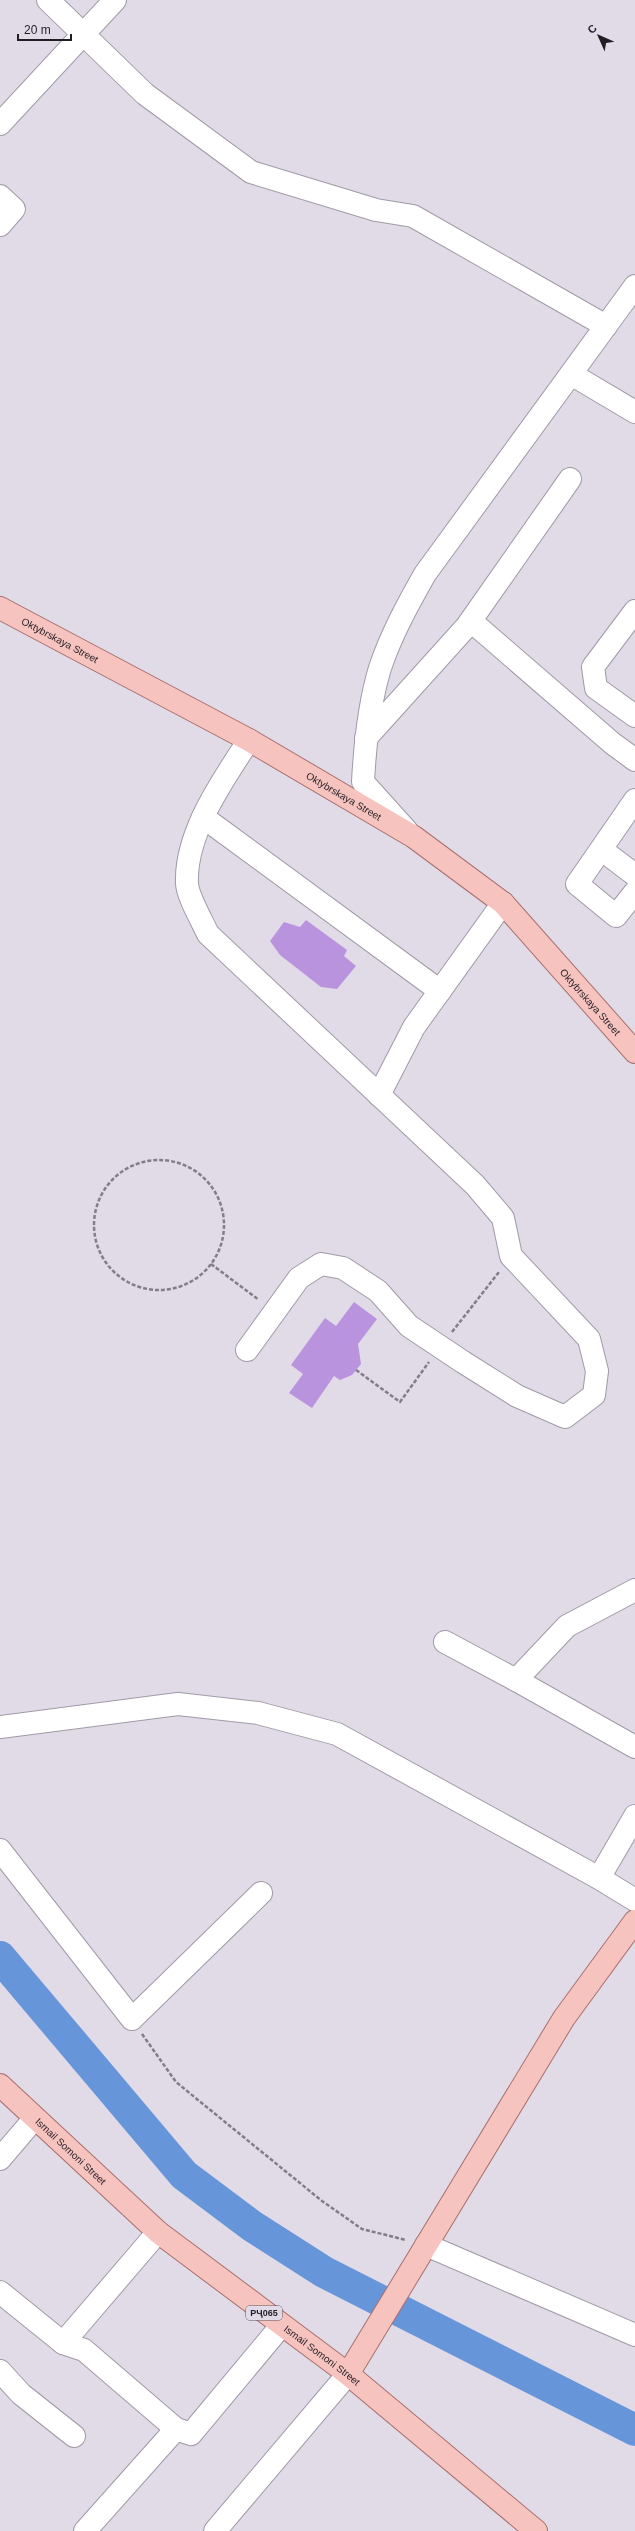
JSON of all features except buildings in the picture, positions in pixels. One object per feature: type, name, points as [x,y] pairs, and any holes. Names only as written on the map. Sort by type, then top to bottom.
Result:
[{"type":"main road","name":"Oktybrskaya Street","points":[[0,608],[249,740],[414,837],[503,903],[635,1052]]},
{"type":"main road","points":[[352,2368],[564,2018],[635,1921]]},
{"type":"main road","name":"Ismail Somoni Street","points":[[0,2085],[34,2119],[158,2232],[281,2326],[352,2368],[536,2531]]},
{"type":"street","points":[[48,0],[144,94],[251,172],[376,210],[413,216],[606,326]]},
{"type":"street","points":[[0,124],[82,33],[115,0]]},
{"type":"street","points":[[0,196],[14,209],[0,226]]},
{"type":"street","points":[[414,837],[363,782],[365,739],[380,668],[402,615],[425,574],[635,286]]},
{"type":"street","points":[[571,374],[635,412]]},
{"type":"street","points":[[365,739],[471,621],[570,480]]},
{"type":"street","points":[[635,612],[593,667],[596,688],[635,716]]},
{"type":"street","points":[[471,621],[612,743],[635,760]]},
{"type":"street","points":[[247,1350],[299,1278],[321,1264],[343,1268],[378,1291],[409,1326],[517,1396],[564,1417],[594,1395],[597,1371],[588,1340],[511,1256],[503,1218],[474,1185],[208,934],[187,884],[192,846],[203,817],[216,791],[249,740]]},
{"type":"street","points":[[635,800],[602,850],[577,884],[616,916],[635,892]]},
{"type":"street","points":[[203,817],[440,991]]},
{"type":"street","points":[[602,850],[635,875]]},
{"type":"street","points":[[379,1095],[414,1027],[503,903]]},
{"type":"street","points":[[516,1680],[567,1626],[635,1590]]},
{"type":"street","points":[[444,1642],[516,1680],[635,1747]]},
{"type":"street","points":[[0,1727],[178,1704],[258,1713],[337,1734],[599,1878],[635,1900]]},
{"type":"street","points":[[599,1878],[635,1816]]},
{"type":"street","points":[[0,1850],[132,2019],[261,1894]]},
{"type":"street","points":[[0,2159],[34,2119]]},
{"type":"street","points":[[63,2344],[158,2232]]},
{"type":"street","points":[[426,2244],[635,2335]]},
{"type":"street","points":[[0,2292],[63,2344],[84,2350],[176,2429],[191,2434],[281,2326]]},
{"type":"street","points":[[215,2531],[352,2368]]},
{"type":"street","points":[[0,2371],[21,2394],[74,2436]]},
{"type":"street","points":[[85,2531],[176,2429]]},
{"type":"path","points":[[150,1160],[176,1161],[199,1172],[216,1192],[224,1216],[222,1241],[211,1264],[192,1281],[168,1290],[142,1288],[119,1277],[102,1258],[94,1234],[96,1208],[107,1185],[126,1168],[150,1160]]},
{"type":"path","points":[[356,1370],[400,1402],[441,1346],[511,1256]]},
{"type":"path","points":[[211,1264],[274,1312]]},
{"type":"path","points":[[132,2019],[176,2082],[322,2201],[362,2229],[426,2244]]},
{"type":"waterway","points":[[0,1957],[184,2175],[252,2226],[324,2272],[635,2430]]}]
